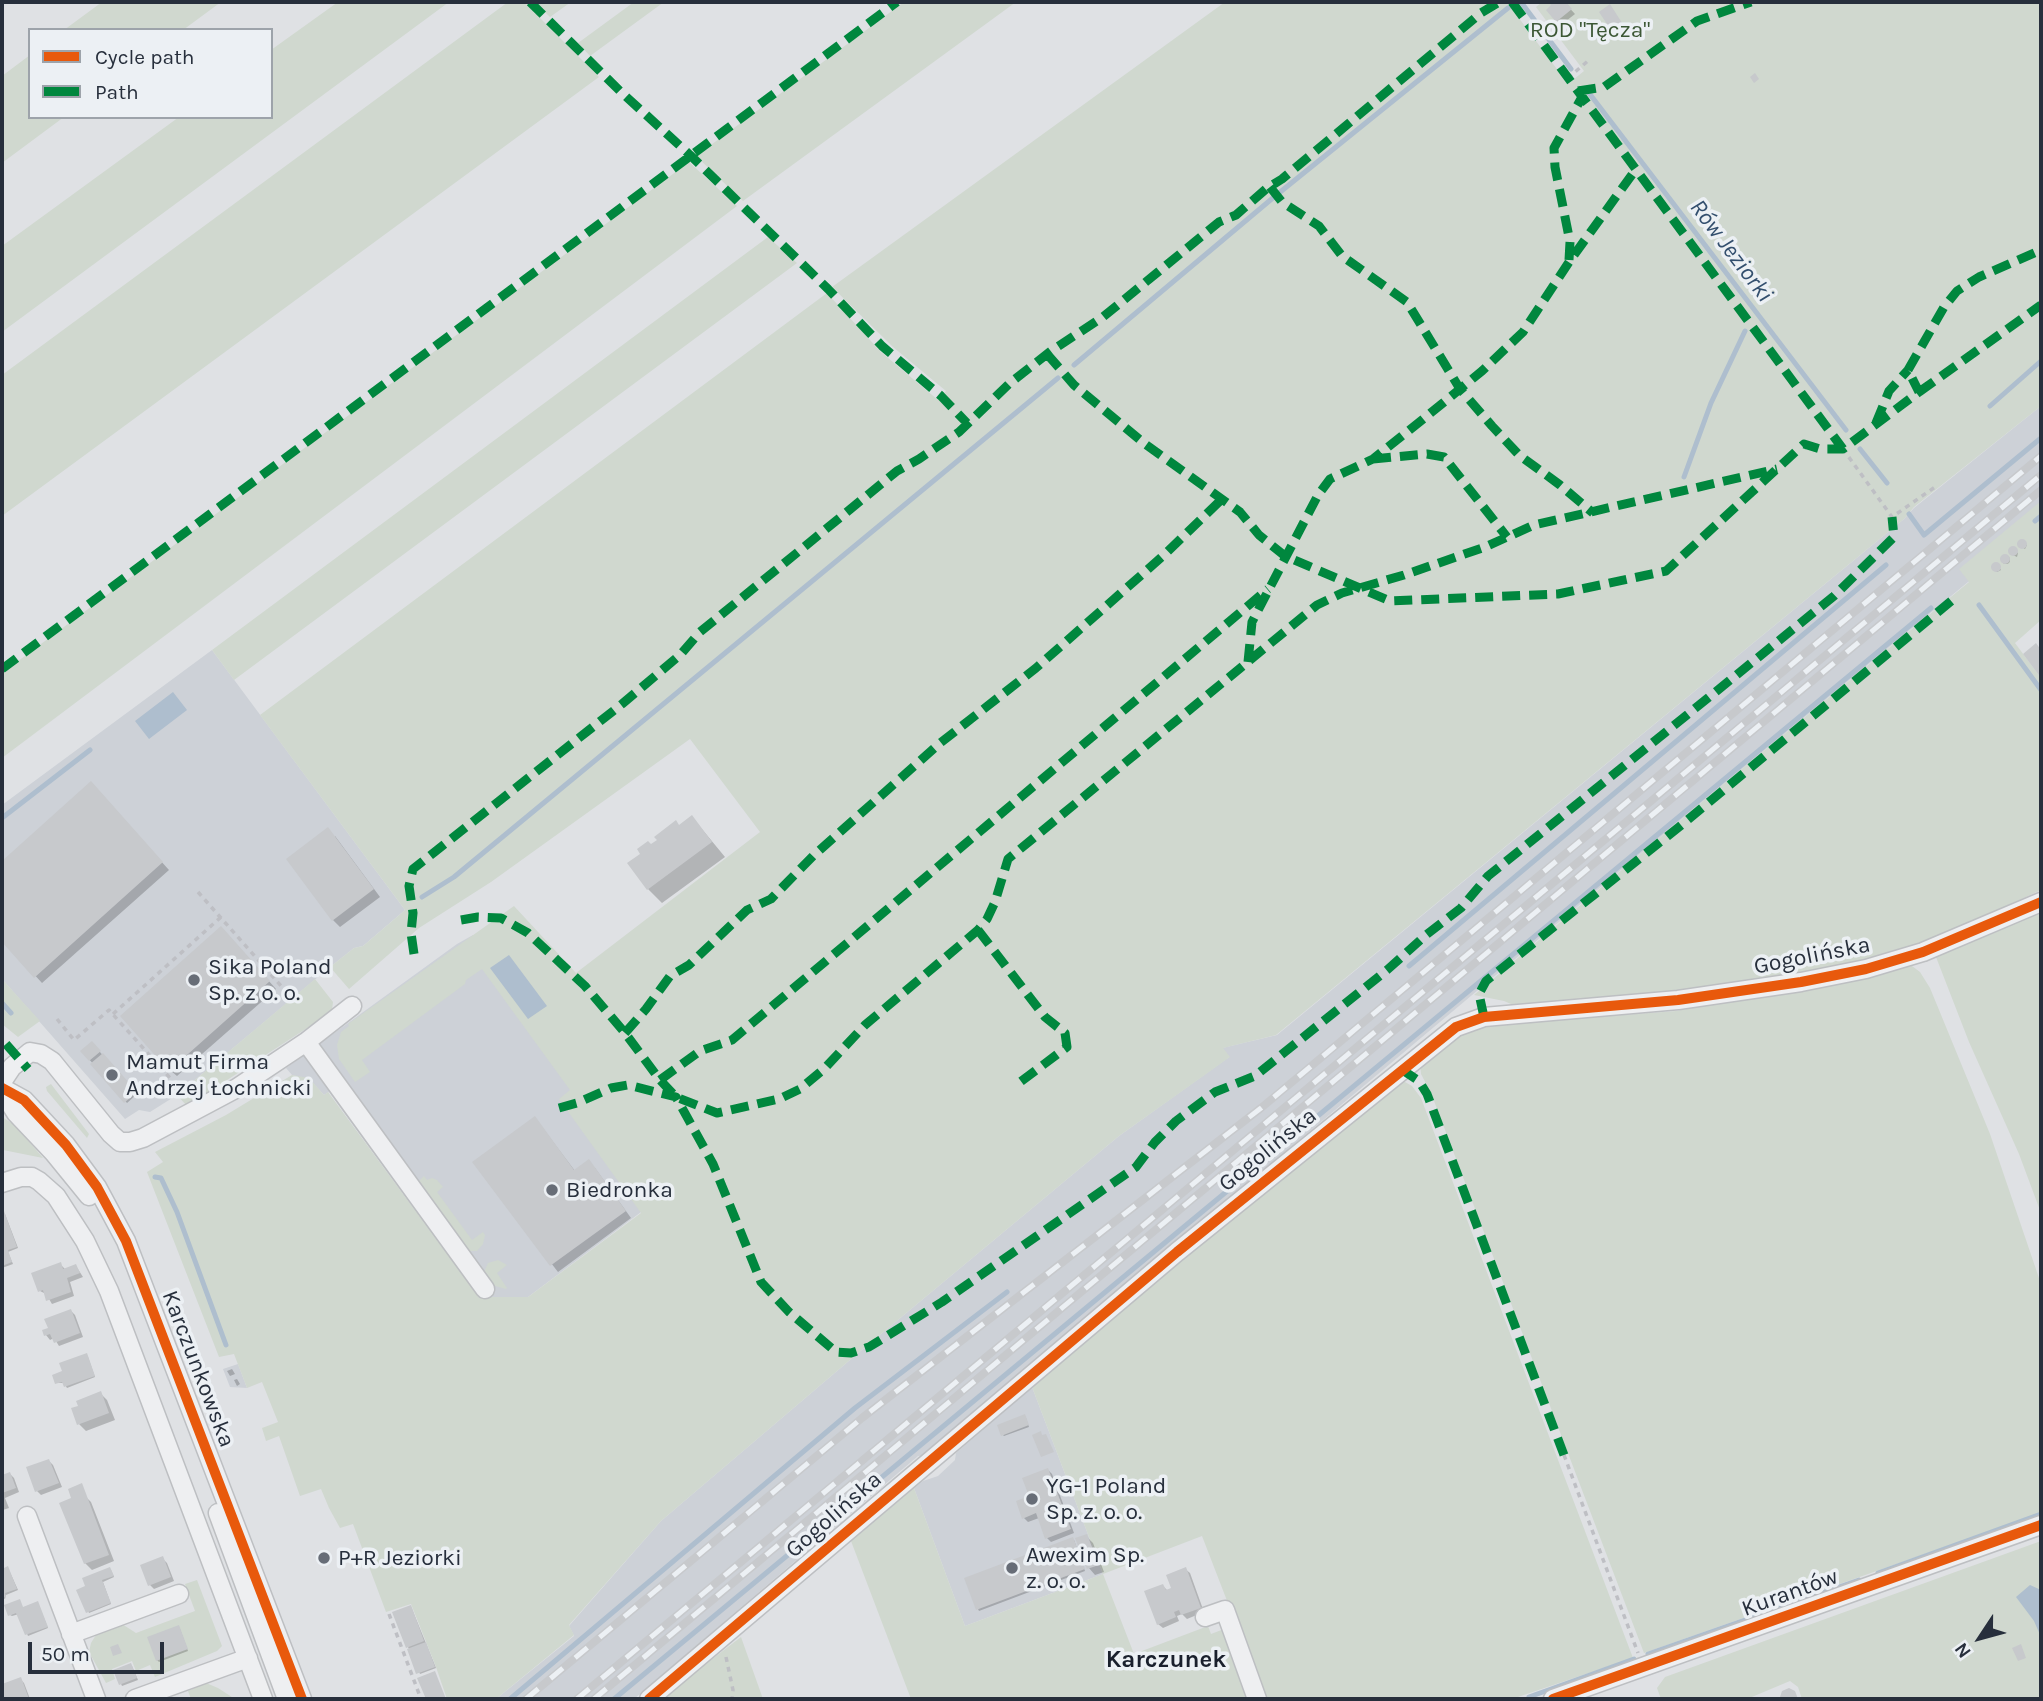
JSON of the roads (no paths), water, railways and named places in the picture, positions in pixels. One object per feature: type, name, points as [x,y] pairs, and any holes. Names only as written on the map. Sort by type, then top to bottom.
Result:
[{"type":"street","name":"Gogolińska","points":[[649,1699],[1177,1251],[1456,1027],[1484,1017],[1678,1000],[1801,982],[1866,969],[1923,952],[2041,902]]},
{"type":"street","points":[[2,1082],[12,1067],[30,1052],[47,1057],[120,1142],[143,1138],[250,1081],[352,1006]]},
{"type":"street","points":[[306,1042],[485,1289]]},
{"type":"street","name":"Karczunkowska","points":[[2,1090],[16,1113],[54,1153],[87,1194],[117,1244],[287,1699]]},
{"type":"street","name":"Karczunkowska","points":[[2,1090],[24,1100],[66,1144],[97,1187],[126,1241],[302,1699]]},
{"type":"street","points":[[2,1183],[21,1177],[40,1181],[56,1196],[85,1241],[109,1291],[264,1699]]},
{"type":"street","points":[[27,1516],[96,1699]]},
{"type":"street","name":"Kurantów","points":[[1553,1699],[2041,1525]]},
{"type":"street","points":[[71,1634],[179,1594]]},
{"type":"street","points":[[1205,1617],[1225,1610],[1257,1699]]},
{"type":"street","points":[[135,1699],[248,1658]]},
{"type":"water","points":[[173,692],[187,710],[149,739],[135,721]]},
{"type":"water","points":[[509,955],[547,1006],[528,1019],[490,968]]},
{"type":"water","points":[[2030,1585],[2041,1590],[2041,1637],[2034,1621],[2016,1597]]},
{"type":"waterway","name":"Rów Jeziorki","points":[[1521,2],[1571,69]]},
{"type":"waterway","points":[[1074,365],[1274,197],[1508,8]]},
{"type":"waterway","name":"Rów Jeziorki","points":[[1589,93],[1846,430]]},
{"type":"waterway","points":[[1684,477],[1711,403],[1745,331]]},
{"type":"waterway","points":[[1990,406],[2041,361]]},
{"type":"waterway","points":[[422,897],[454,877],[1058,378]]},
{"type":"waterway","points":[[1909,514],[1924,535],[2041,438]]},
{"type":"waterway","name":"Rów Jeziorki","points":[[1860,449],[1887,483]]},
{"type":"waterway","points":[[2035,521],[2041,516]]},
{"type":"waterway","points":[[1409,966],[1886,565]]},
{"type":"waterway","name":"Rów Jeziorki","points":[[1979,605],[2041,690]]},
{"type":"waterway","points":[[614,1699],[1931,608]]},
{"type":"waterway","points":[[2,818],[90,750]]},
{"type":"waterway","points":[[2,1003],[11,1013]]},
{"type":"waterway","points":[[155,1177],[161,1178],[177,1212],[226,1345]]},
{"type":"waterway","points":[[510,1699],[855,1408],[1007,1292]]},
{"type":"waterway","points":[[1878,1573],[2041,1514]]},
{"type":"waterway","points":[[1648,1654],[1859,1580]]},
{"type":"waterway","points":[[1529,1697],[1634,1659]]},
{"type":"railway","points":[[526,1699],[862,1418],[1261,1108],[2041,456]]},
{"type":"railway","points":[[577,1699],[2041,475]]},
{"type":"railway","points":[[594,1699],[2041,490]]},
{"type":"place","name":"Sika Poland Sp. z o. o.","points":[[194,980]]},
{"type":"place","name":"Mamut Firma Andrzej Łochnicki","points":[[112,1075]]},
{"type":"place","name":"Biedronka","points":[[552,1190]]},
{"type":"place","name":"YG-1 Poland Sp. z. o. o.","points":[[1032,1499]]},
{"type":"place","name":"P+R Jeziorki","points":[[324,1558]]},
{"type":"place","name":"Awexim Sp. z. o. o.","points":[[1012,1568]]},
{"type":"district","name":"Karczunek","points":[[1166,1660]]},
{"type":"park label","name":"ROD \"Tęcza\"","points":[[1590,30]]}]
